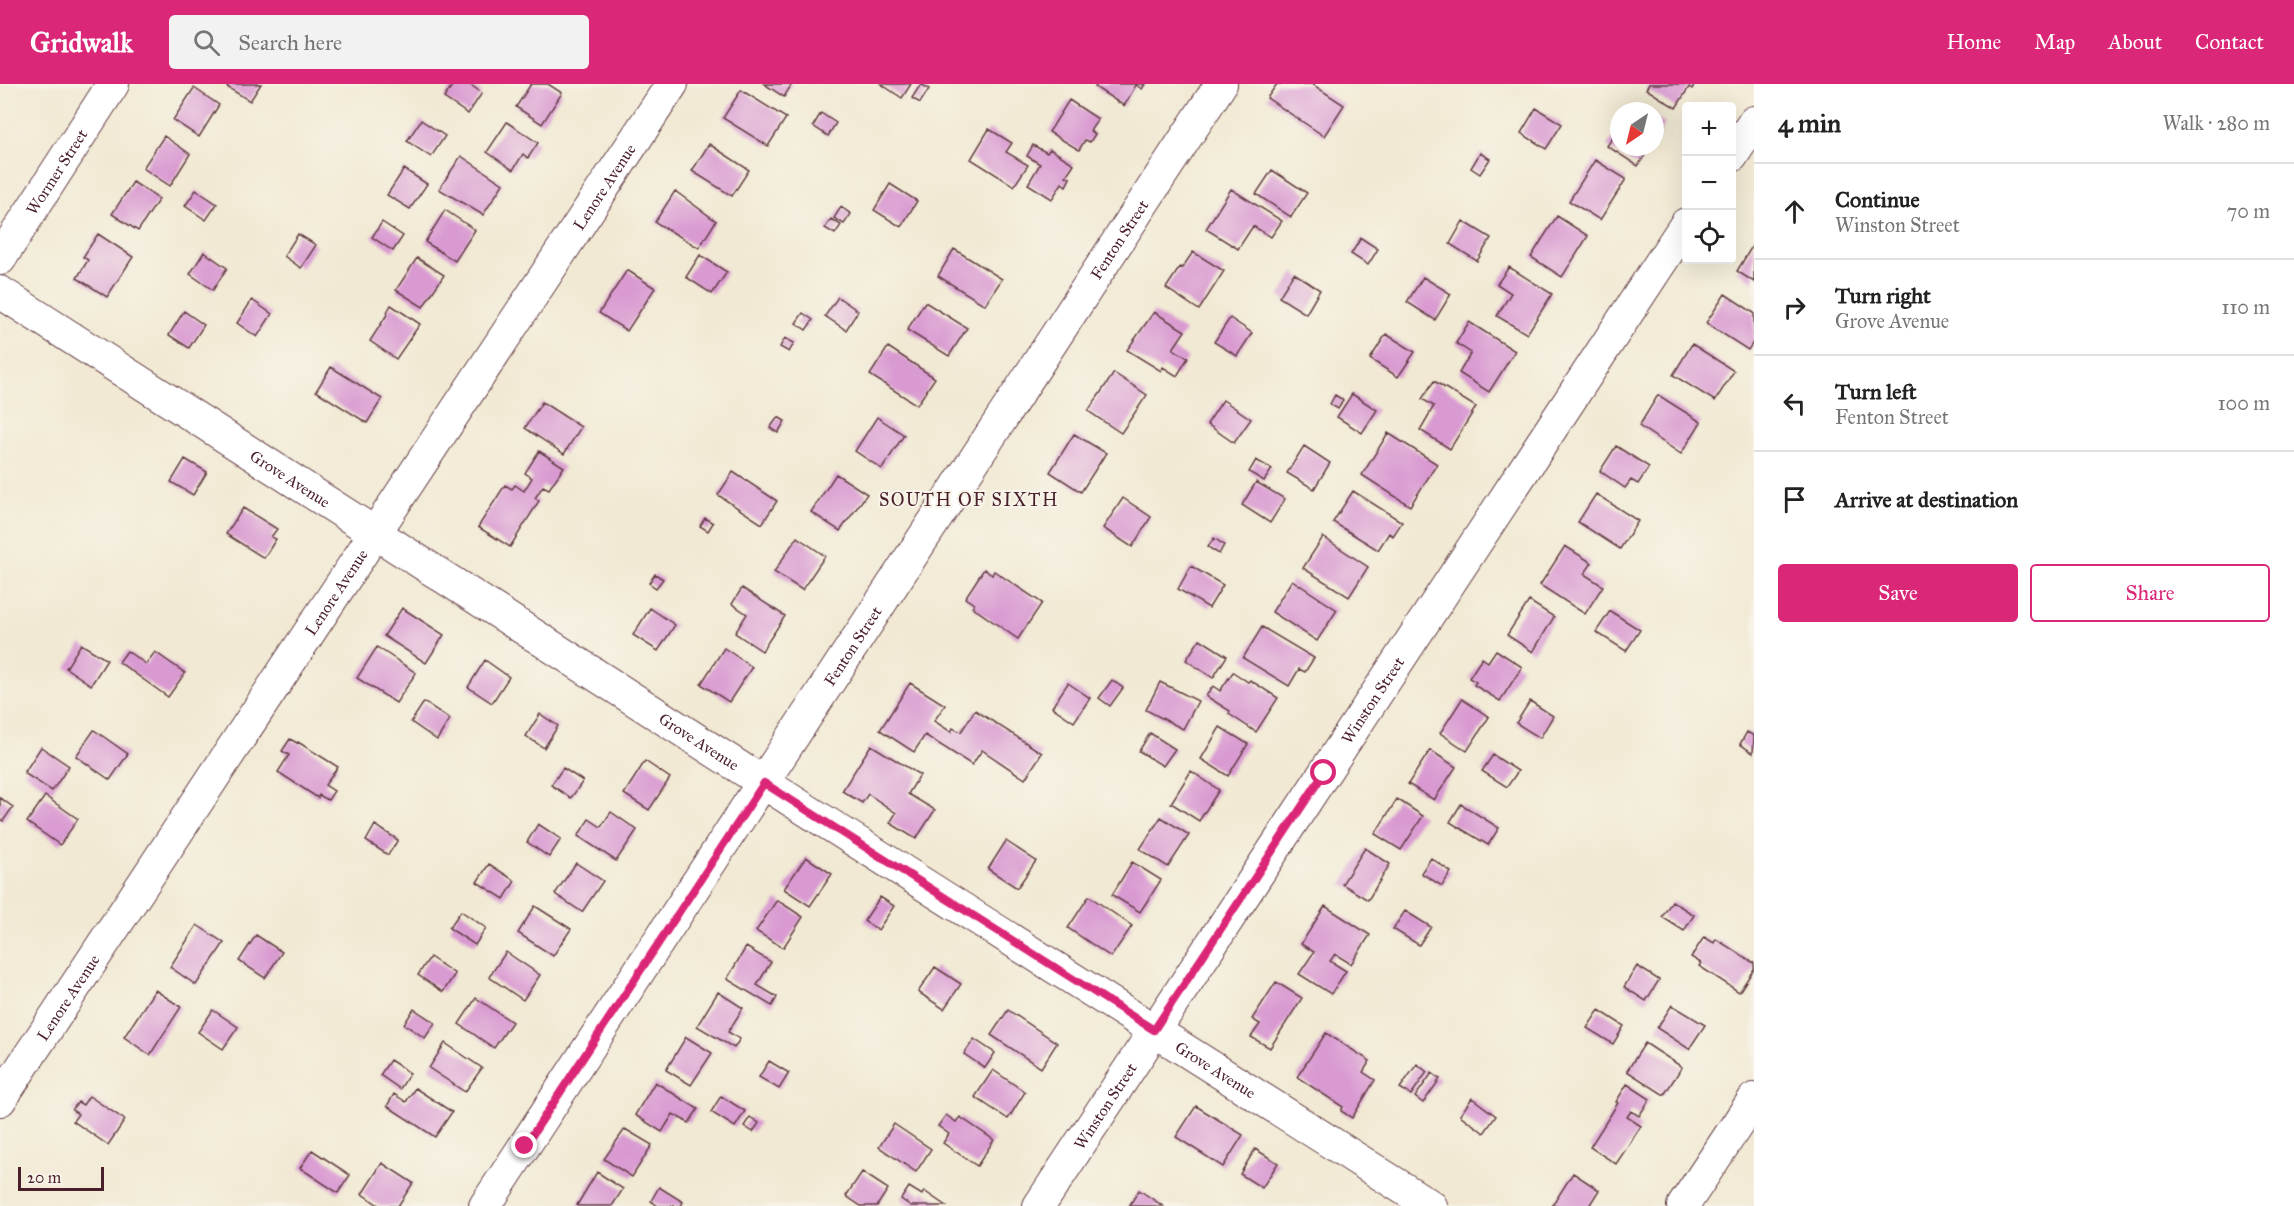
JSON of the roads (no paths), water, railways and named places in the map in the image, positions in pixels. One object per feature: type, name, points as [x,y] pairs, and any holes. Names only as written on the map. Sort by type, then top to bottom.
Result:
[{"type":"street","name":"Wormer Street","points":[[0,260],[113,84]]},
{"type":"street","name":"Lenore Avenue","points":[[0,1100],[672,84]]},
{"type":"street","name":"Fenton Street","points":[[485,1206],[1221,84]]},
{"type":"street","points":[[1736,149],[1754,122]]},
{"type":"street","name":"Winston Street","points":[[1039,1206],[1682,230]]},
{"type":"street","name":"Grove Avenue","points":[[0,292],[764,783],[1431,1206]]},
{"type":"street","points":[[1683,1206],[1754,1099]]},
{"type":"district","name":"SOUTH OF SIXTH","points":[[969,500]]}]
